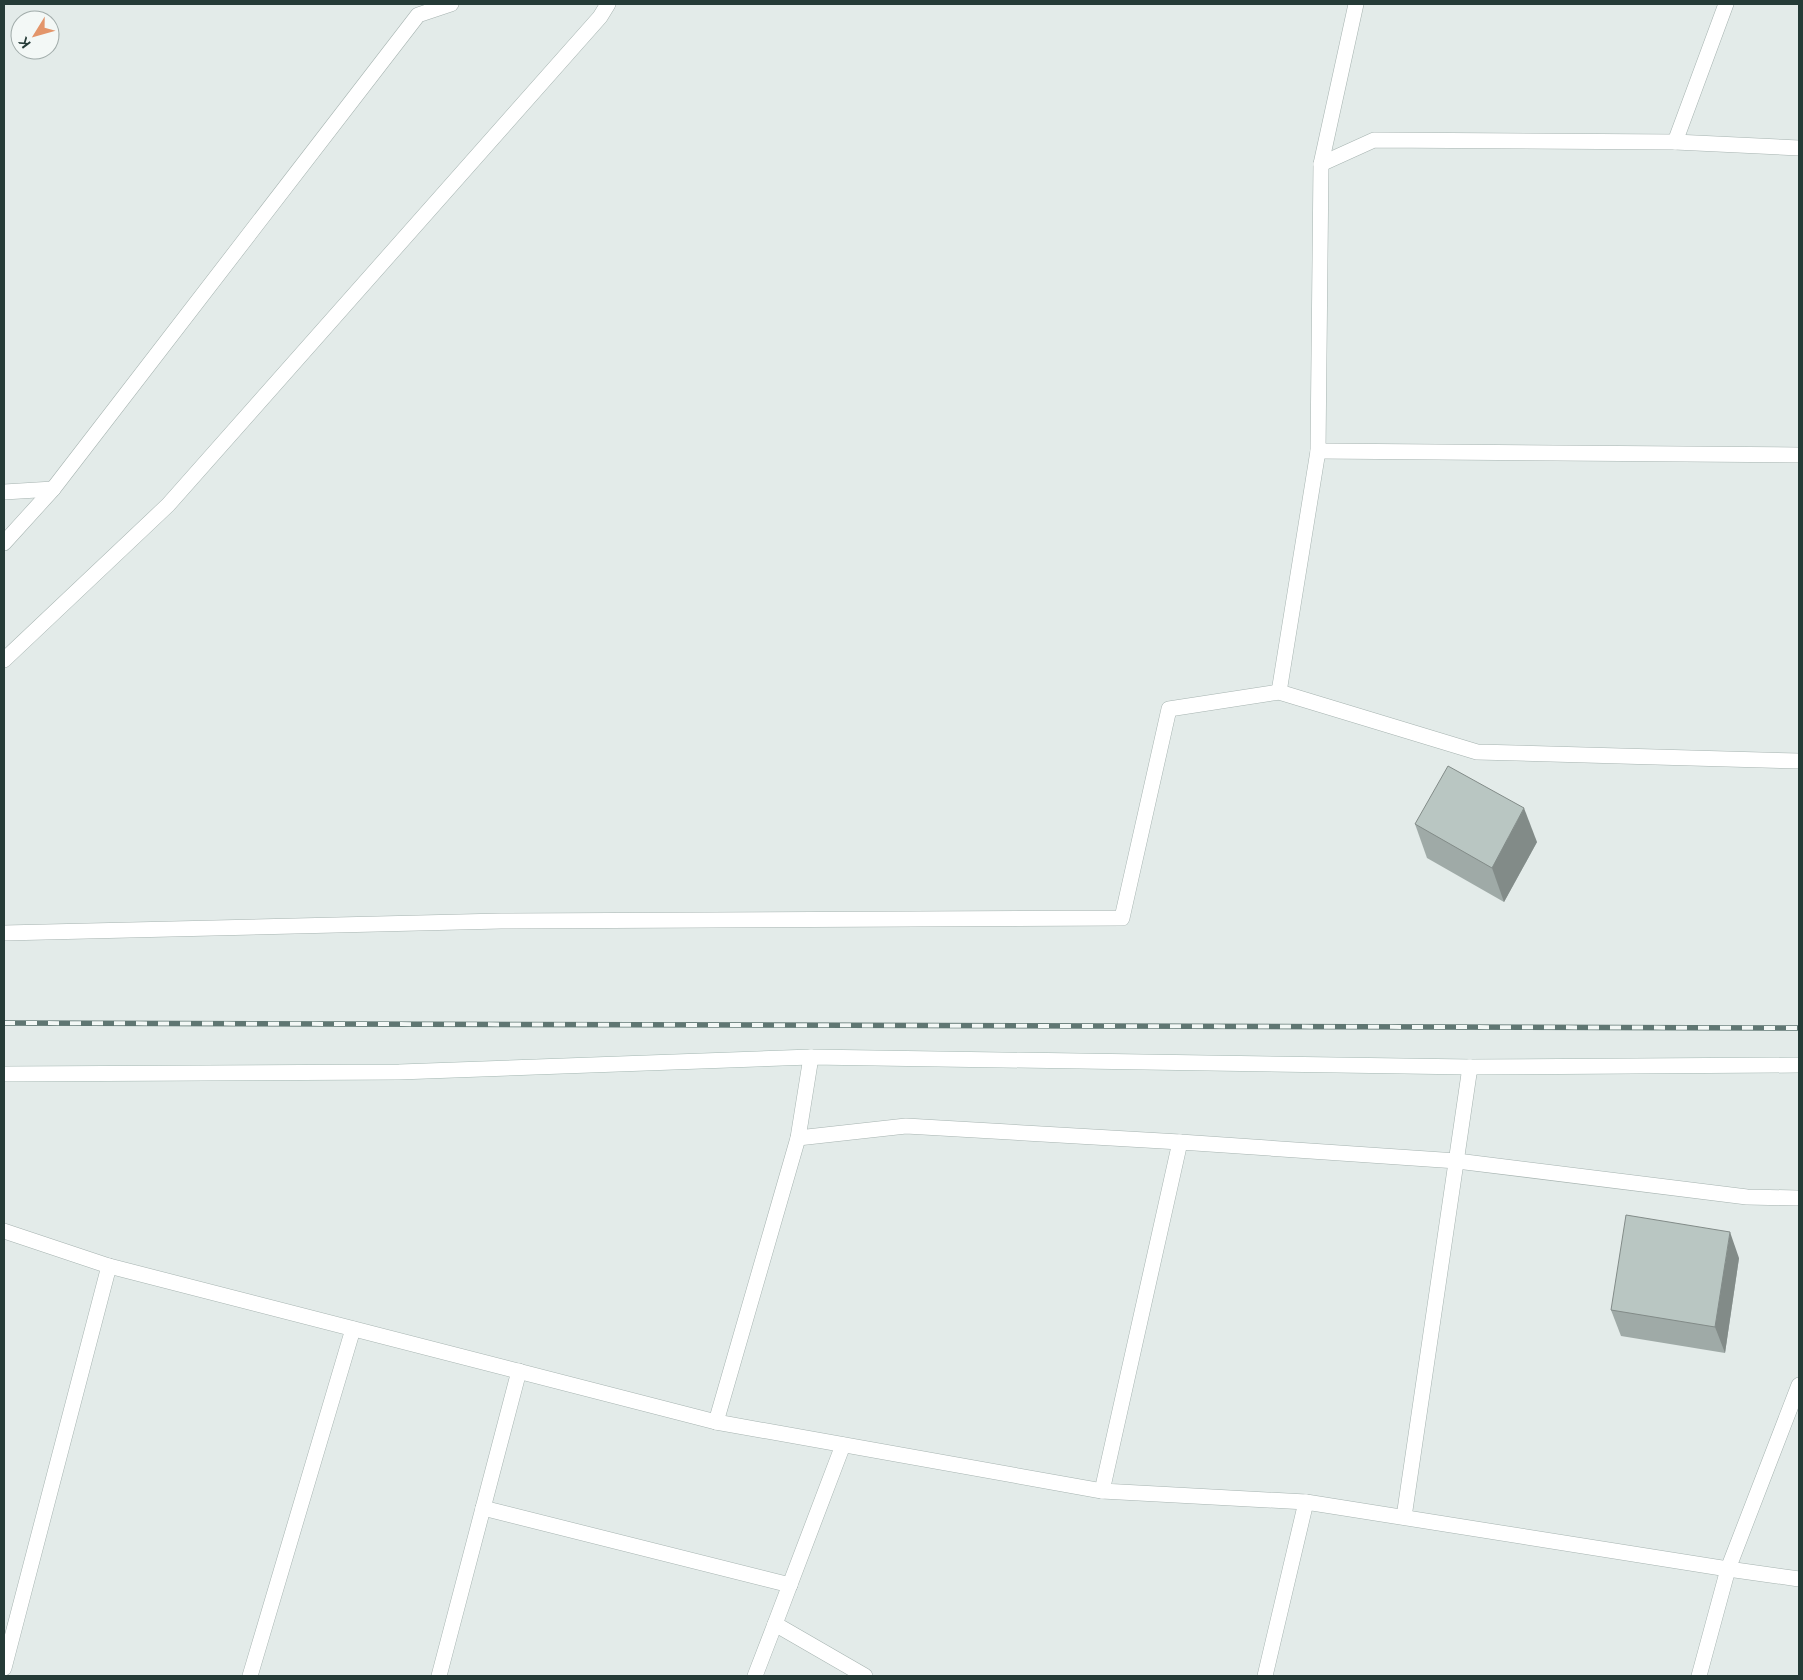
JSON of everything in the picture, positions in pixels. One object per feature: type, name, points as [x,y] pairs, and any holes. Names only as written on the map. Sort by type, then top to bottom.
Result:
[{"type":"street","points":[[4,543],[53,489],[418,15],[451,4]]},
{"type":"street","points":[[4,660],[168,505],[600,17],[608,4]]},
{"type":"street","points":[[1280,692],[1318,451],[1321,164],[1356,4]]},
{"type":"street","points":[[1675,142],[1726,4]]},
{"type":"street","points":[[1321,164],[1374,140],[1675,142],[1799,148]]},
{"type":"street","points":[[1318,451],[1799,455]]},
{"type":"street","points":[[4,492],[53,489]]},
{"type":"street","points":[[4,933],[501,921],[1122,918],[1169,709],[1280,692],[1477,752],[1799,761]]},
{"type":"street","points":[[716,1422],[798,1138],[810,1057]]},
{"type":"street","points":[[4,1074],[400,1072],[810,1057],[1470,1068],[1799,1065]]},
{"type":"street","points":[[1404,1517],[1470,1068]]},
{"type":"street","points":[[798,1138],[906,1126],[1180,1142],[1457,1161],[1747,1197],[1797,1198]]},
{"type":"street","points":[[1102,1491],[1180,1142]]},
{"type":"street","points":[[4,1231],[109,1266],[716,1422],[1102,1491],[1306,1502],[1799,1579]]},
{"type":"street","points":[[4,1668],[109,1266]]},
{"type":"street","points":[[250,1676],[353,1329]]},
{"type":"street","points":[[438,1676],[519,1371]]},
{"type":"street","points":[[1699,1676],[1728,1569],[1799,1386]]},
{"type":"street","points":[[755,1676],[843,1444]]},
{"type":"street","points":[[1265,1676],[1306,1502]]},
{"type":"street","points":[[483,1508],[790,1585]]},
{"type":"street","points":[[774,1624],[865,1676]]},
{"type":"building","points":[[1448,766],[1524,808],[1492,868],[1415,824]]},
{"type":"building","points":[[1626,1215],[1730,1232],[1715,1327],[1611,1310]]},
{"type":"railway","points":[[4,1023],[1799,1028]]}]
